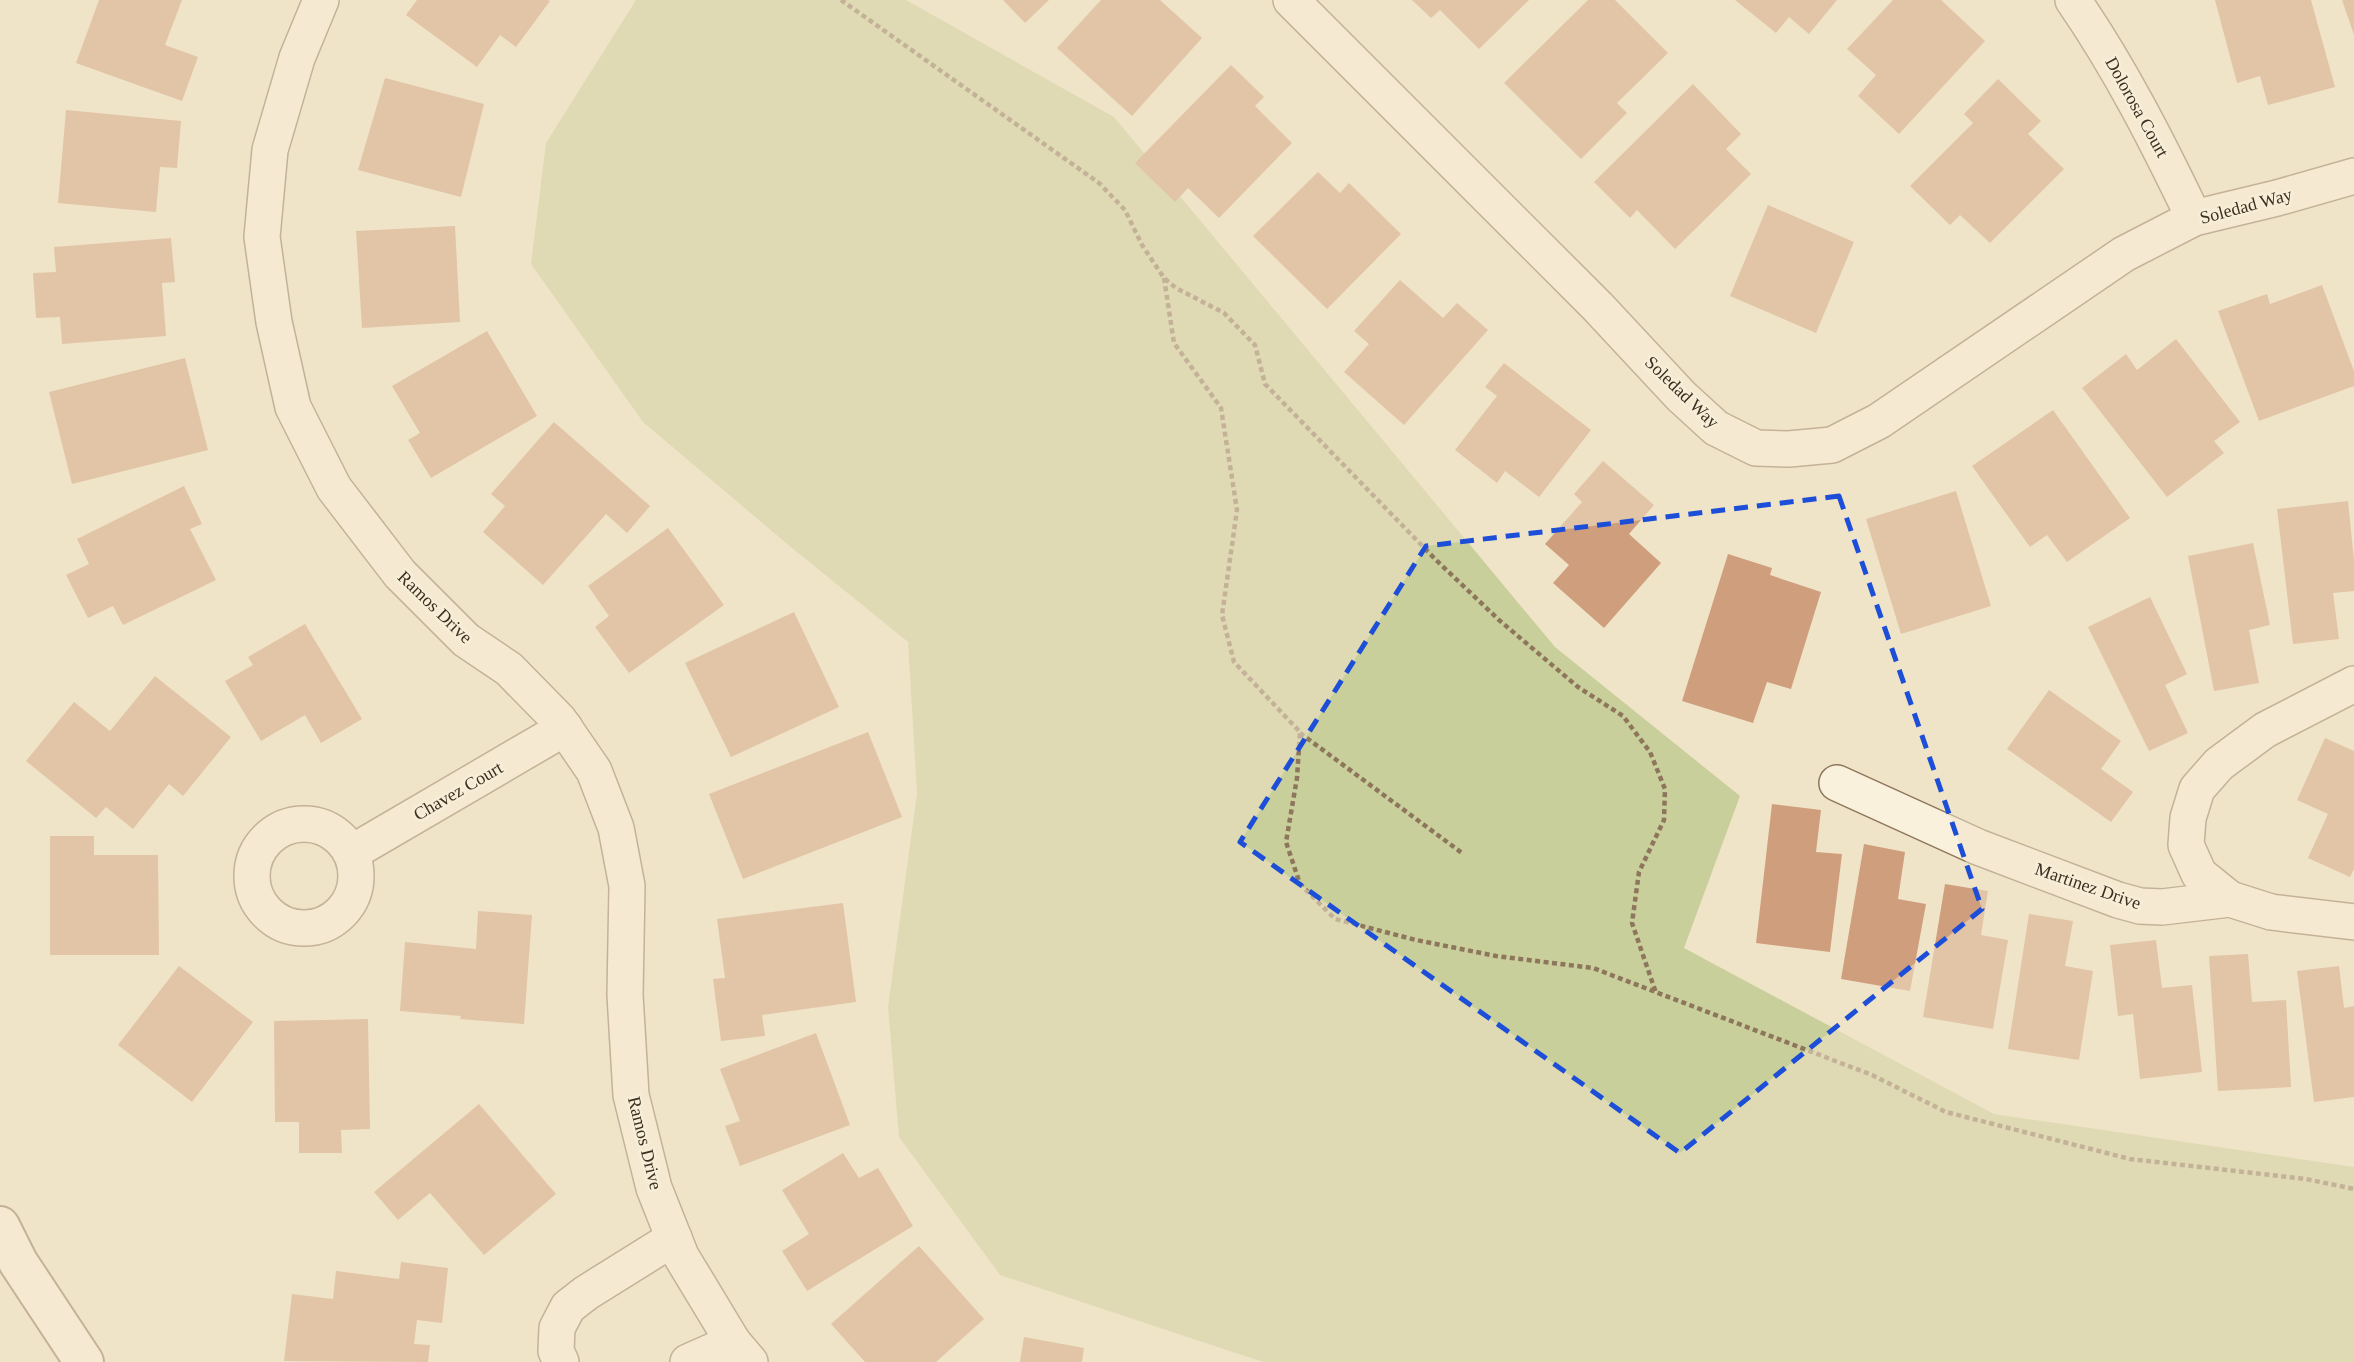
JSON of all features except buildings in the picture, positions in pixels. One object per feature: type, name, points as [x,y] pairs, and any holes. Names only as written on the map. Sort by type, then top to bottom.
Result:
[{"type":"street","name":"Ramos Drive","points":[[321,0],[298,58],[270,150],[262,237],[274,322],[293,408],[334,488],[400,574],[466,640],[509,669],[559,720],[594,772],[617,828],[627,886],[625,995],[631,1095],[654,1188],[681,1255],[741,1352],[688,1362]]},
{"type":"street","name":"Soledad Way","points":[[1292,0],[1598,307],[1681,396],[1716,428],[1756,448],[1789,449],[1832,444],[1879,421],[2124,254],[2194,218],[2354,176]]},
{"type":"street","name":"Dolorosa Court","points":[[2073,0],[2116,69],[2170,167],[2194,218]]},
{"type":"street","points":[[2230,899],[2199,874],[2186,845],[2188,818],[2197,789],[2219,764],[2265,730],[2354,684]]},
{"type":"street","name":"Chavez Court","points":[[351,853],[565,728]]},
{"type":"street","name":"Martinez Drive","points":[[1837,783],[1978,847],[2140,906],[2162,907],[2230,899],[2271,912],[2354,922]]},
{"type":"street","points":[[0,1226],[18,1262],[84,1362]]},
{"type":"street","points":[[561,1362],[556,1351],[557,1328],[568,1307],[674,1238]]},
{"type":"path","points":[[841,0],[1099,183],[1125,210],[1142,245],[1164,278],[1176,288],[1224,313],[1255,345],[1265,384],[1435,559],[1499,620],[1578,687],[1623,716],[1650,752],[1665,789],[1664,820],[1639,872],[1632,923],[1656,993]]},
{"type":"path","points":[[1164,278],[1174,343],[1222,408],[1237,510],[1222,615],[1234,662],[1300,733],[1462,853]]},
{"type":"path","points":[[1300,733],[1297,778],[1286,842],[1300,884],[1335,919],[1416,940],[1496,956],[1593,968],[1872,1075],[1946,1112],[2130,1159],[2306,1179],[2351,1188],[2354,1194]]},
{"type":"highlighted area","points":[[1839,496],[1982,909],[1680,1153],[1240,842],[1426,546]]},
{"type":"green space","points":[[636,0],[906,0],[1114,117],[1555,647],[1740,796],[1684,948],[1994,1114],[2354,1167],[2354,1362],[1263,1362],[1000,1275],[899,1137],[888,1007],[917,793],[908,642],[643,422],[531,264],[546,143]]}]
